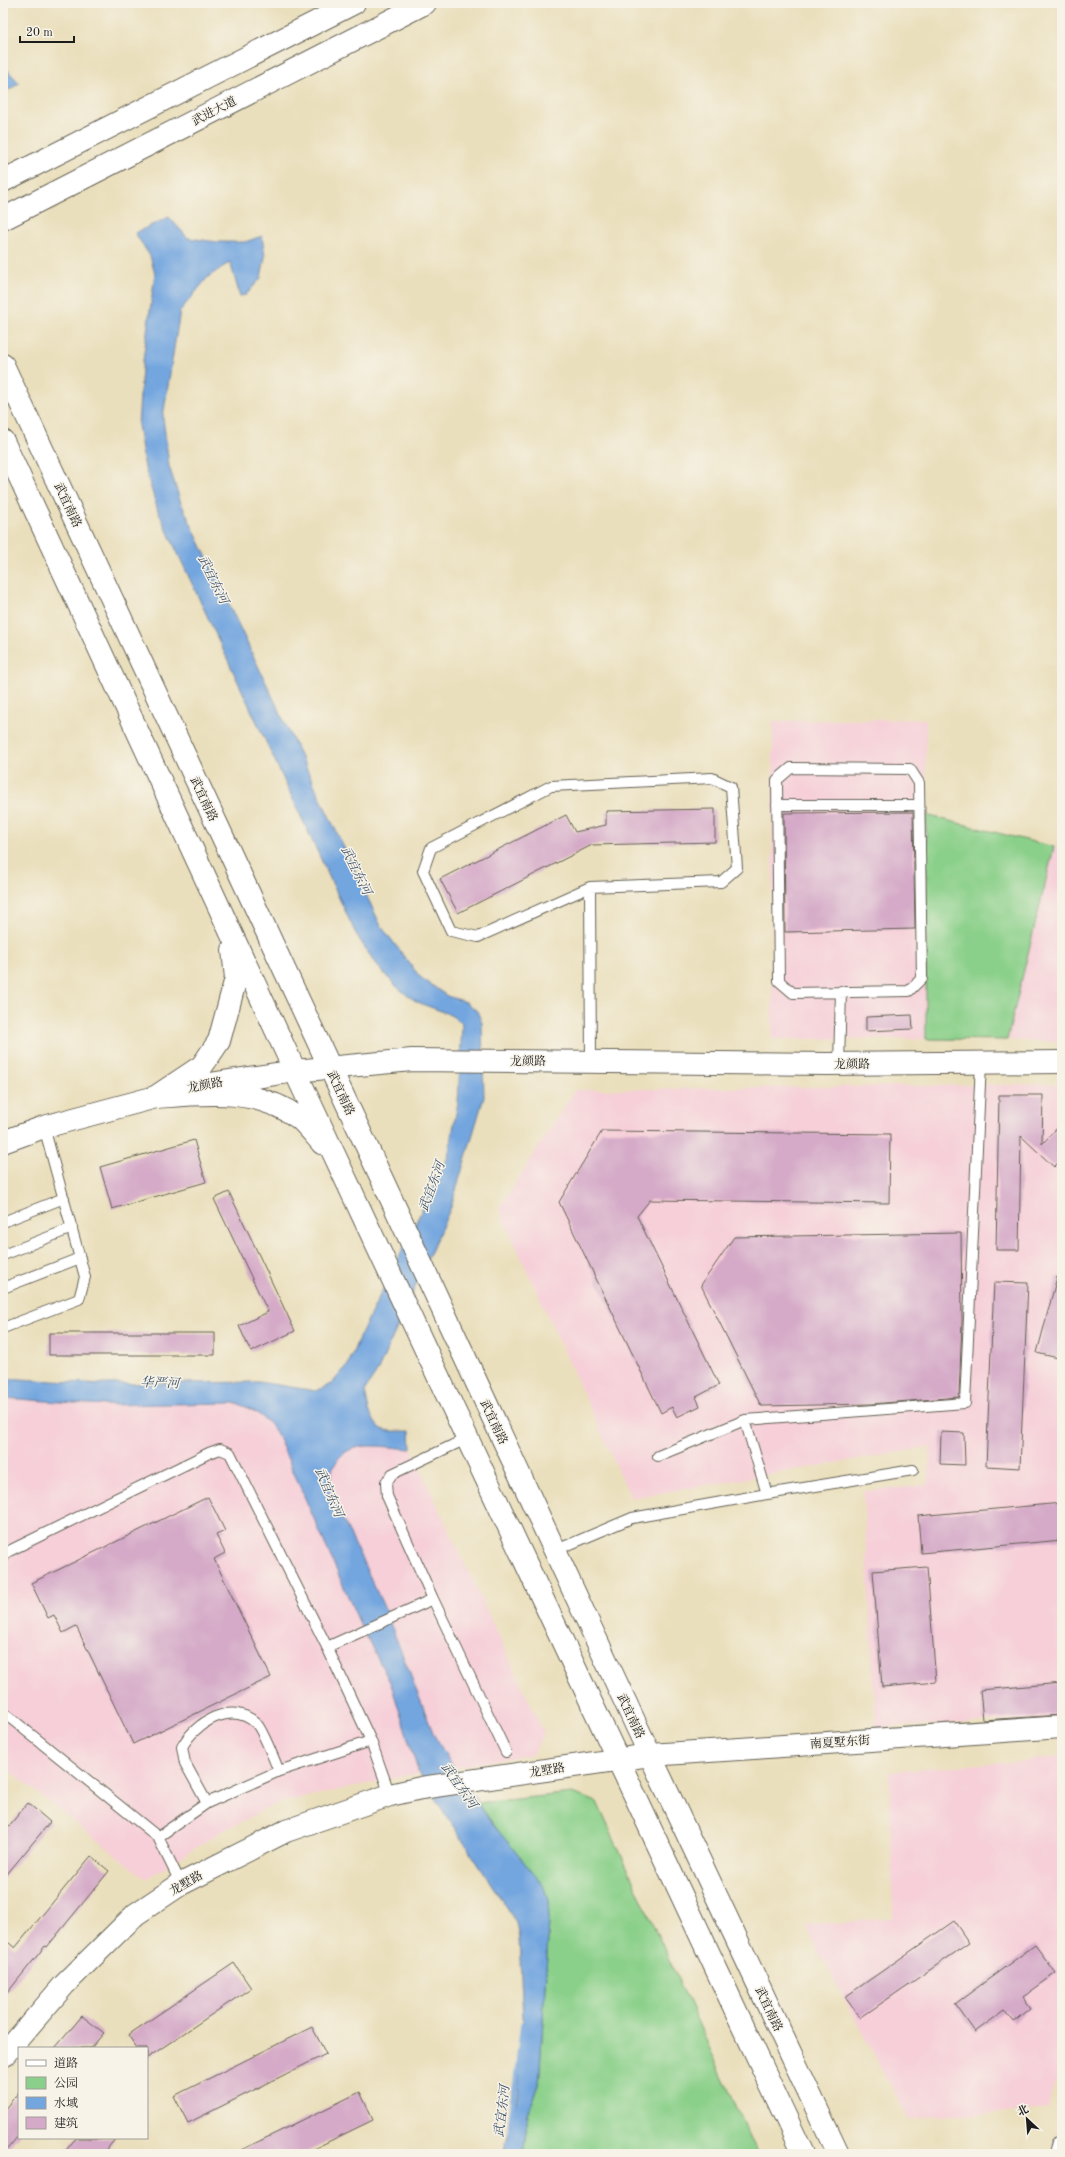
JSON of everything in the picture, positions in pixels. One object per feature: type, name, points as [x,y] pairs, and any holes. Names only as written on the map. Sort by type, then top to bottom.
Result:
[{"type":"main road","points":[[3,182],[354,3]]},
{"type":"main road","name":"武进大道","points":[[3,219],[425,3]]},
{"type":"main road","name":"武宜南路","points":[[3,365],[328,1067],[838,2154]]},
{"type":"main road","points":[[3,441],[295,1071],[803,2154]]},
{"type":"main road","points":[[156,1096],[202,1066],[219,1041],[236,978],[230,929]]},
{"type":"main road","name":"龙颜路","points":[[3,1142],[44,1127],[197,1086],[328,1067],[412,1060],[839,1064],[1062,1062]]},
{"type":"main road","points":[[156,1096],[221,1092],[266,1100],[299,1119],[336,1158]]},
{"type":"main road","name":"南夏墅东街","points":[[619,1759],[650,1755],[1062,1727]]},
{"type":"main road","name":"龙墅路","points":[[3,2056],[64,1985],[131,1920],[181,1884],[286,1831],[390,1796],[421,1788],[619,1759]]},
{"type":"main road","points":[[1060,2154],[1062,2146]]},
{"type":"lane","points":[[791,768],[910,769],[919,783],[919,805],[922,978],[909,992],[840,991],[793,993],[779,980],[777,780],[791,768]]},
{"type":"lane","points":[[712,778],[731,787],[737,868],[721,882],[590,887],[478,937],[451,931],[423,871],[431,848],[551,786],[712,778]]},
{"type":"lane","points":[[777,805],[919,805]]},
{"type":"lane","points":[[590,887],[591,1062]]},
{"type":"lane","points":[[839,1064],[840,991]]},
{"type":"lane","points":[[658,1456],[745,1420],[965,1403],[981,1062]]},
{"type":"lane","points":[[3,1328],[79,1299],[85,1277],[44,1127]]},
{"type":"lane","points":[[3,1222],[64,1198]]},
{"type":"lane","points":[[3,1255],[72,1228]]},
{"type":"lane","points":[[3,1288],[80,1258]]},
{"type":"lane","points":[[745,1420],[767,1494]]},
{"type":"lane","points":[[468,1438],[392,1474],[386,1483],[387,1496],[433,1599],[506,1752]]},
{"type":"lane","points":[[3,1557],[7,1552],[209,1453],[220,1450],[230,1453],[236,1461],[327,1646],[371,1741],[390,1796]]},
{"type":"lane","points":[[554,1551],[632,1518],[912,1470]]},
{"type":"lane","points":[[327,1646],[433,1599]]},
{"type":"lane","points":[[3,1712],[158,1837],[181,1884]]},
{"type":"lane","points":[[208,1803],[185,1762],[182,1747],[189,1735],[202,1724],[232,1713],[245,1715],[257,1724],[279,1771]]},
{"type":"lane","points":[[158,1837],[208,1803],[279,1771],[371,1741]]},
{"type":"shaded area","points":[[926,719],[926,1039],[772,1039],[773,721]]},
{"type":"shaded area","points":[[1054,847],[1062,849],[1062,1042],[1007,1040]]},
{"type":"shaded area","points":[[1062,1084],[1062,1718],[876,1728],[863,1491],[928,1485],[930,1447],[631,1498],[499,1209],[575,1090]]},
{"type":"shaded area","points":[[3,1398],[104,1405],[233,1403],[365,1446],[411,1449],[544,1733],[533,1754],[399,1777],[278,1803],[222,1831],[146,1879],[3,1765]]},
{"type":"shaded area","points":[[1062,1757],[1062,2046],[1049,2109],[909,2119],[805,1926],[893,1918],[889,1772]]},
{"type":"green space","points":[[926,815],[1054,847],[1007,1040],[926,1039]]},
{"type":"green space","points":[[572,1793],[597,1802],[758,2154],[523,2154],[528,2113],[539,2085],[549,1921],[548,1899],[478,1803]]},
{"type":"water","points":[[3,65],[19,83],[11,89],[3,91]]},
{"type":"water","points":[[169,217],[188,238],[217,242],[245,242],[262,236],[265,257],[261,278],[246,295],[240,296],[230,262],[208,277],[180,311],[163,417],[169,466],[181,503],[381,926],[420,977],[447,996],[466,1002],[477,1011],[482,1023],[484,1097],[451,1207],[378,1370],[365,1390],[370,1413],[376,1423],[388,1431],[410,1431],[411,1449],[369,1446],[356,1448],[346,1452],[338,1460],[332,1472],[329,1489],[383,1605],[434,1735],[450,1762],[491,1822],[543,1885],[548,1899],[549,1921],[539,2085],[528,2113],[523,2154],[503,2154],[518,2096],[523,2018],[519,1938],[516,1922],[419,1774],[391,1684],[360,1624],[276,1432],[258,1413],[233,1403],[104,1405],[3,1398],[3,1378],[103,1384],[259,1382],[316,1391],[331,1384],[348,1365],[358,1340],[448,1157],[458,1102],[462,1024],[453,1016],[422,1004],[407,995],[381,970],[355,932],[158,511],[145,468],[138,425],[142,368],[155,274],[150,256],[135,233]]},
{"type":"building","points":[[715,809],[715,842],[592,845],[458,913],[440,879],[566,815],[575,832],[606,825],[606,811]]},
{"type":"building","points":[[913,812],[915,929],[785,932],[784,813]]},
{"type":"building","points":[[912,1015],[913,1029],[866,1031],[866,1017]]},
{"type":"building","points":[[999,1095],[1043,1095],[1042,1144],[1062,1123],[1062,1159],[1054,1167],[1021,1136],[1019,1250],[996,1250]]},
{"type":"building","points":[[602,1131],[890,1134],[889,1203],[650,1200],[637,1216],[719,1385],[696,1397],[700,1406],[677,1417],[672,1407],[661,1413],[559,1202]]},
{"type":"building","points":[[194,1140],[206,1182],[112,1209],[100,1167]]},
{"type":"building","points":[[229,1192],[295,1331],[251,1352],[239,1326],[268,1312],[214,1199]]},
{"type":"building","points":[[961,1233],[962,1321],[959,1397],[872,1404],[761,1406],[701,1285],[734,1237]]},
{"type":"building","points":[[1057,1277],[1062,1277],[1062,1359],[1037,1353]]},
{"type":"building","points":[[994,1282],[1028,1283],[1020,1468],[986,1466]]},
{"type":"building","points":[[49,1333],[215,1333],[215,1355],[49,1355]]},
{"type":"building","points":[[941,1432],[964,1433],[965,1465],[940,1464]]},
{"type":"building","points":[[208,1497],[225,1531],[216,1535],[225,1553],[214,1559],[271,1677],[133,1744],[76,1626],[63,1633],[54,1615],[48,1618],[31,1583]]},
{"type":"building","points":[[1062,1503],[1062,1540],[921,1553],[918,1516]]},
{"type":"building","points":[[927,1567],[936,1682],[882,1687],[873,1571]]},
{"type":"building","points":[[1062,1683],[1062,1715],[983,1720],[980,1690]]},
{"type":"building","points":[[28,1803],[50,1822],[3,1879],[3,1833]]},
{"type":"building","points":[[91,1856],[109,1871],[3,1998],[3,1938],[15,1948]]},
{"type":"building","points":[[954,1921],[969,1943],[860,2018],[845,1997]]},
{"type":"building","points":[[1035,1945],[1056,1973],[1023,1997],[1031,2008],[1014,2022],[1005,2010],[975,2032],[955,2004]]},
{"type":"building","points":[[234,1963],[251,1988],[148,2057],[148,2047],[136,2047],[128,2035]]},
{"type":"building","points":[[82,2016],[104,2033],[92,2047],[56,2047]]},
{"type":"building","points":[[312,2027],[326,2054],[188,2123],[174,2096]]},
{"type":"building","points":[[360,2092],[373,2120],[303,2154],[233,2154]]},
{"type":"building","points":[[18,2093],[18,2136],[3,2154],[3,2111]]},
{"type":"building","points":[[75,2139],[115,2139],[103,2154],[63,2154]]},
{"type":"waterway","name":"武宜东河","points":[[510,2131],[523,2024]]},
{"type":"water label","name":"华严河","points":[[160,1382]]}]
